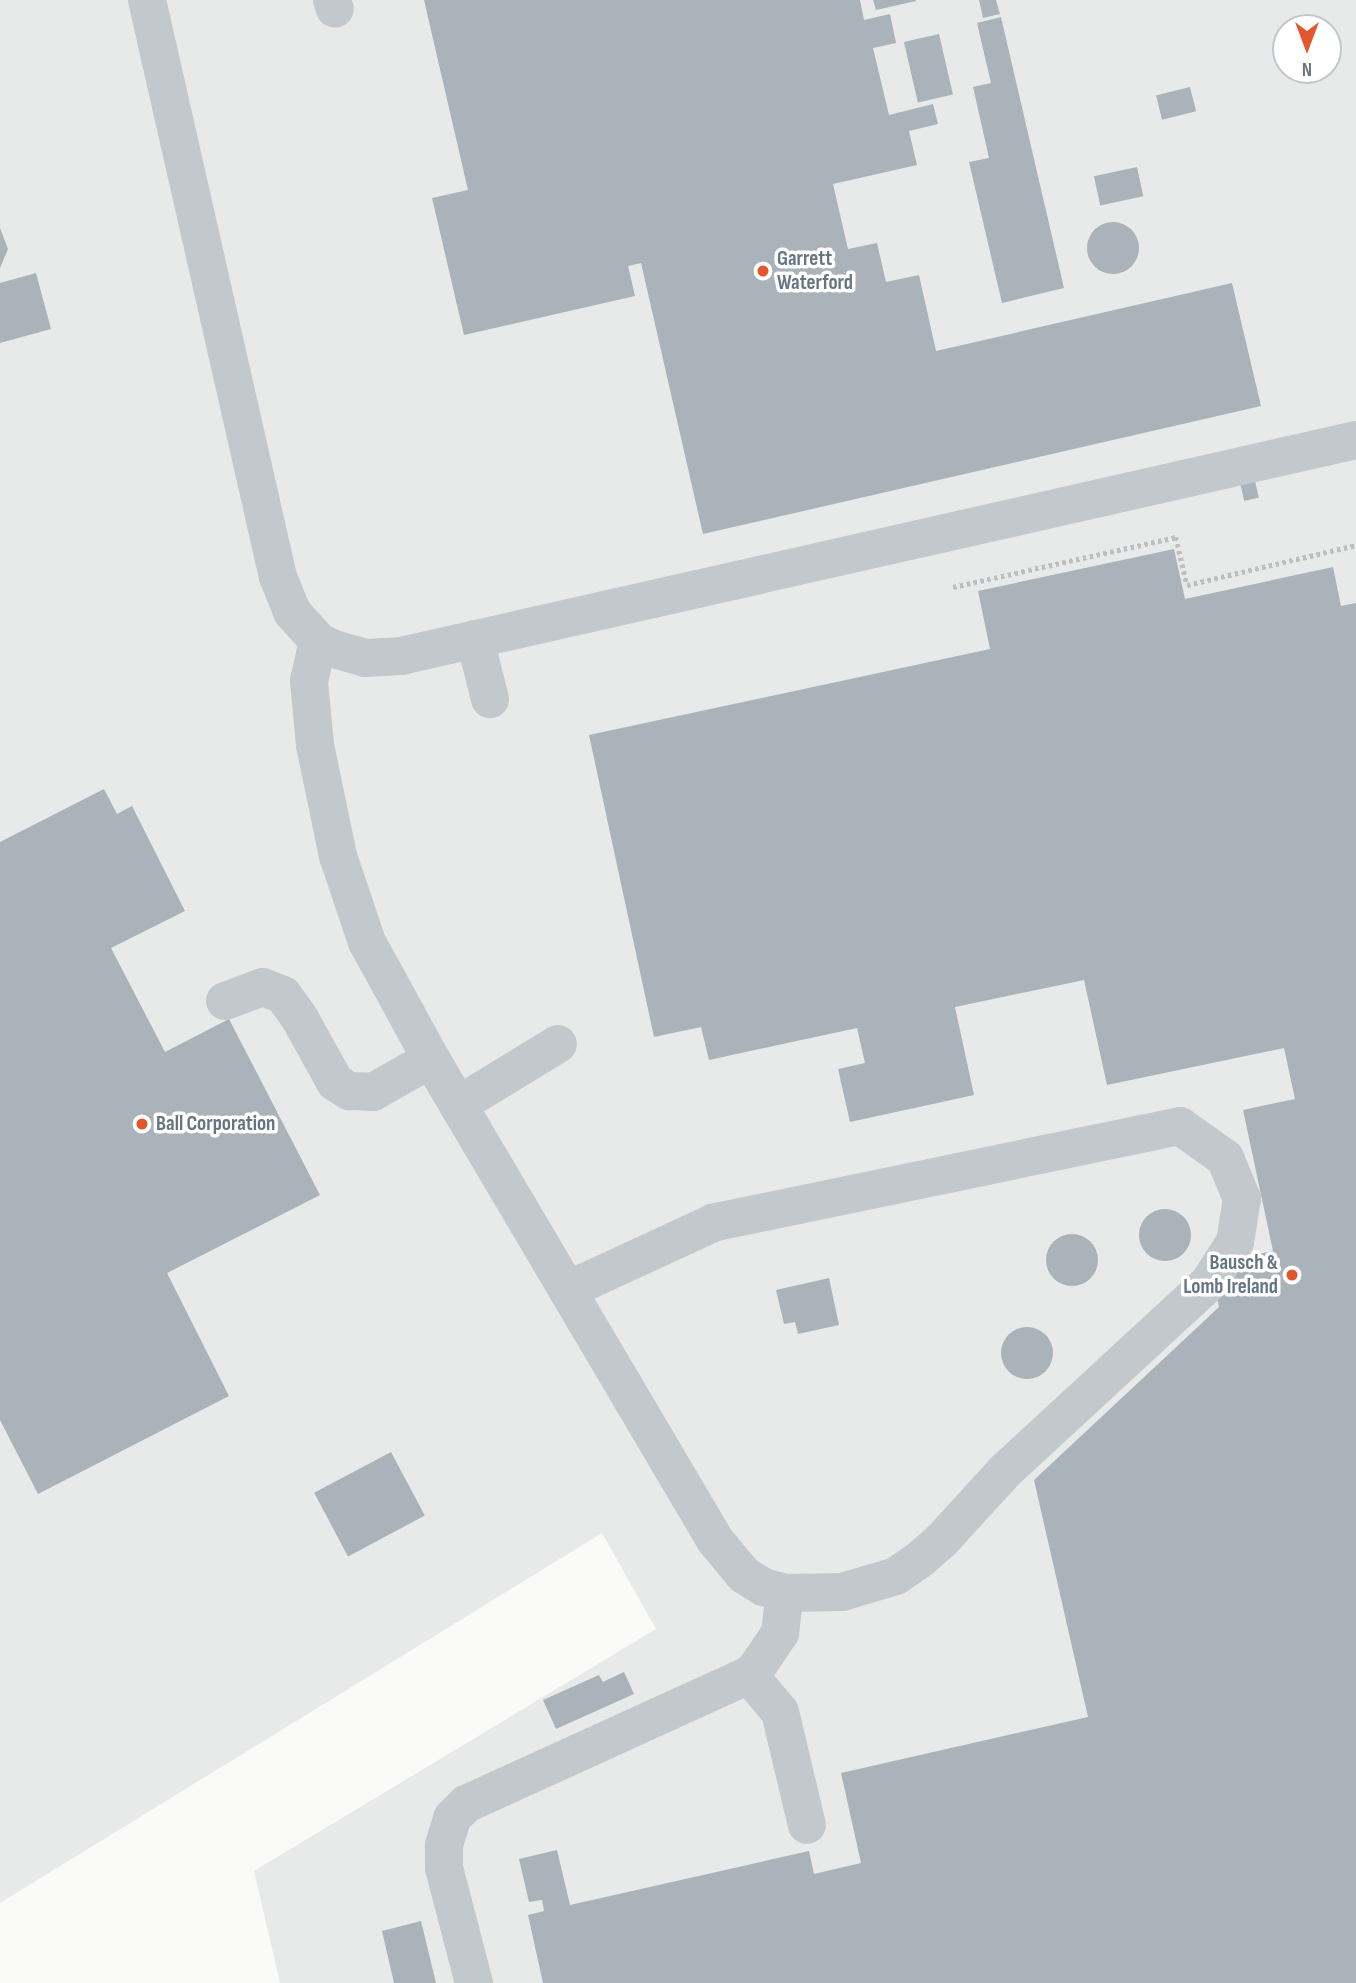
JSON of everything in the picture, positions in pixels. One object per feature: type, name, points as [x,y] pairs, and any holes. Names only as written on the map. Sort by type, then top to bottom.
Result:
[{"type":"lane","points":[[147,0],[278,577],[292,612],[318,641],[350,655],[383,658],[475,639],[1356,440]]},
{"type":"lane","points":[[475,639],[491,699]]},
{"type":"lane","points":[[318,641],[309,681],[311,718],[338,856],[367,942],[431,1059],[568,1290],[728,1558],[744,1575],[763,1587],[785,1593],[822,1594],[870,1586],[896,1576],[919,1560],[942,1540],[1005,1471],[1208,1284],[1235,1242],[1241,1199],[1225,1158],[1180,1126],[713,1223],[568,1290]]},
{"type":"lane","points":[[225,1001],[263,987],[283,995],[299,1017],[335,1082],[349,1091],[373,1092],[431,1059]]},
{"type":"lane","points":[[458,1105],[558,1044]]},
{"type":"lane","points":[[474,1983],[444,1868],[444,1845],[452,1818],[466,1804],[749,1675],[780,1633],[785,1593]]},
{"type":"lane","points":[[749,1675],[780,1712],[807,1825]]},
{"type":"path","points":[[953,587],[1176,537],[1187,585],[1356,545]]},
{"type":"shaded area","points":[[0,0],[1356,0],[1356,1983],[280,1983],[254,1871],[656,1629],[602,1533],[0,1903]]},
{"type":"building","name":"Garrett Waterford","points":[[424,0],[860,0],[864,20],[890,14],[896,43],[873,48],[889,115],[933,104],[938,124],[909,131],[917,165],[833,184],[848,249],[877,243],[886,282],[919,275],[936,351],[1232,283],[1261,406],[703,534],[641,263],[628,266],[635,296],[464,335],[432,198],[468,190]]},
{"type":"building","points":[[873,0],[916,0],[916,1],[876,10]]},
{"type":"building","points":[[979,0],[996,0],[1000,14],[983,18]]},
{"type":"building","points":[[1001,17],[1064,288],[1002,303],[969,162],[989,158],[973,87],[991,83],[977,23]]},
{"type":"building","points":[[939,34],[953,94],[918,103],[904,42]]},
{"type":"building","points":[[1190,87],[1196,111],[1162,120],[1156,95]]},
{"type":"building","points":[[1137,167],[1143,196],[1100,205],[1094,176]]},
{"type":"building","points":[[1113,222],[1123,224],[1131,230],[1137,238],[1137,258],[1131,266],[1123,272],[1113,274],[1103,272],[1095,266],[1089,258],[1087,248],[1089,238],[1095,230],[1103,224]]},
{"type":"building","points":[[0,228],[8,249],[0,268]]},
{"type":"building","points":[[36,273],[51,329],[0,343],[0,283]]},
{"type":"building","points":[[1255,481],[1259,498],[1244,501],[1240,484]]},
{"type":"building","name":"Bausch & Lomb Ireland","points":[[1174,549],[1185,599],[1333,567],[1341,606],[1356,603],[1356,1983],[543,1983],[528,1915],[544,1911],[542,1900],[529,1902],[519,1859],[557,1850],[570,1905],[809,1851],[814,1874],[861,1863],[841,1773],[1088,1717],[1034,1480],[1219,1307],[1216,1293],[1240,1258],[1273,1251],[1243,1110],[1295,1099],[1284,1048],[1107,1085],[1084,980],[955,1007],[974,1095],[850,1122],[838,1069],[865,1063],[857,1028],[709,1060],[701,1027],[654,1037],[589,735],[990,649],[978,591]]},
{"type":"building","name":"Ball Corporation","points":[[104,789],[117,814],[132,806],[185,911],[111,948],[165,1052],[229,1019],[320,1195],[167,1273],[229,1396],[38,1494],[0,1420],[0,842]]},
{"type":"building","points":[[1165,1209],[1175,1211],[1183,1217],[1189,1225],[1189,1245],[1183,1253],[1175,1259],[1165,1261],[1155,1259],[1147,1253],[1141,1245],[1139,1235],[1141,1225],[1147,1217],[1155,1211]]},
{"type":"building","points":[[1072,1234],[1082,1236],[1090,1242],[1096,1250],[1096,1270],[1090,1278],[1082,1284],[1072,1286],[1062,1284],[1054,1278],[1048,1270],[1046,1260],[1048,1250],[1054,1242],[1062,1236]]},
{"type":"building","points":[[829,1278],[839,1325],[798,1334],[795,1322],[784,1324],[776,1290]]},
{"type":"building","points":[[1027,1327],[1037,1329],[1045,1335],[1051,1343],[1051,1363],[1045,1371],[1037,1377],[1027,1379],[1017,1377],[1009,1371],[1003,1363],[1001,1353],[1003,1343],[1009,1335],[1017,1329]]},
{"type":"building","points":[[391,1452],[425,1516],[348,1556],[314,1493]]},
{"type":"building","points":[[624,1672],[634,1694],[556,1729],[543,1700],[599,1675],[603,1682]]},
{"type":"building","points":[[421,1921],[436,1983],[394,1983],[382,1931]]},
{"type":"place","name":"Garrett Waterford","points":[[763,271]]},
{"type":"place","name":"Ball Corporation","points":[[142,1124]]},
{"type":"place","name":"Bausch & Lomb Ireland","points":[[1292,1275]]}]
